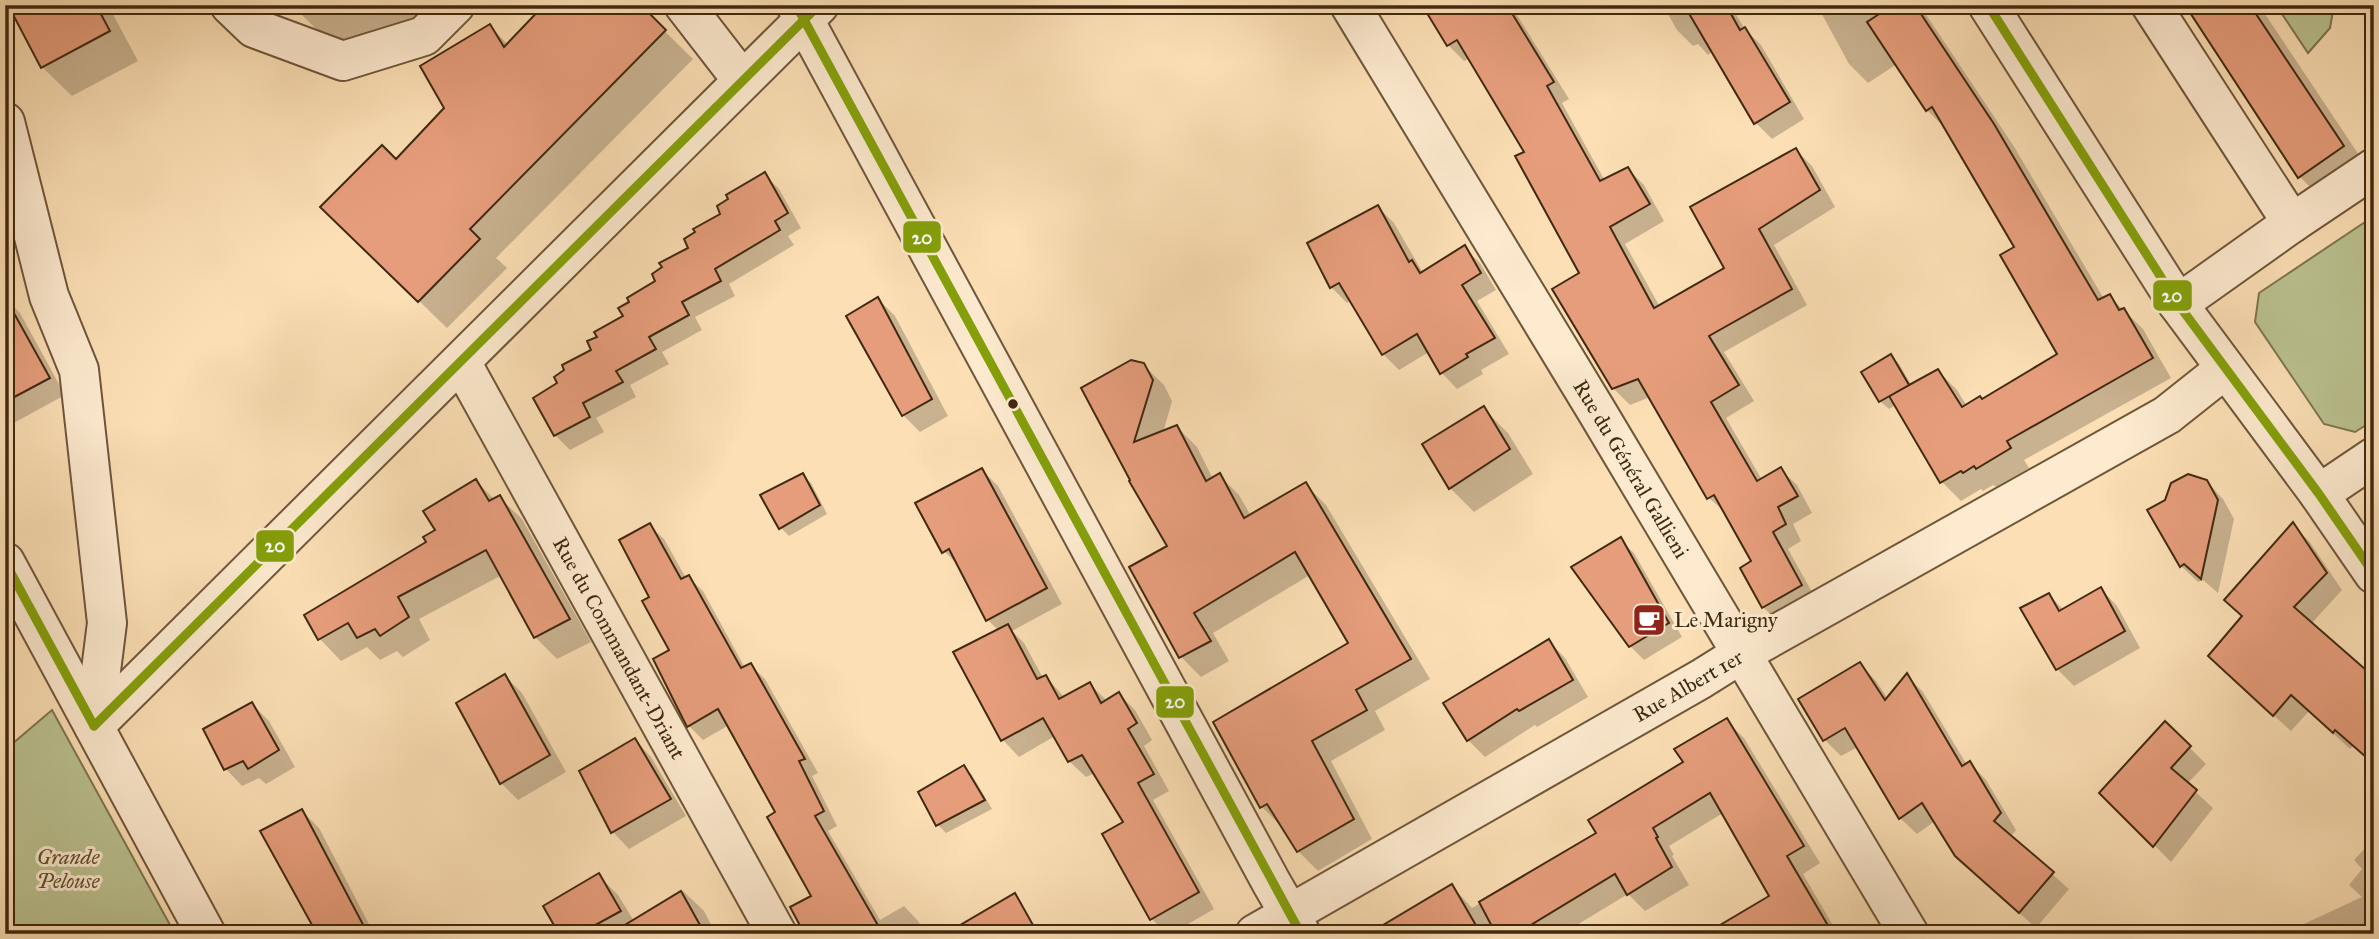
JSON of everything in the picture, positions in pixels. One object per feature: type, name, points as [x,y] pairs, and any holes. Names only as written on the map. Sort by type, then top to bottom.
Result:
[{"type":"street","points":[[230,5],[254,28],[343,61],[424,36],[454,5]]},
{"type":"street","points":[[684,5],[742,80]]},
{"type":"street","name":"Rue du Général Gallieni","points":[[1350,5],[1597,410],[1909,934]]},
{"type":"street","points":[[1988,5],[2178,304],[2319,494],[2374,574]]},
{"type":"street","points":[[2151,5],[2292,223]]},
{"type":"street","points":[[94,726],[742,80],[807,10],[1295,924]]},
{"type":"street","points":[[5,122],[49,296],[79,370],[107,623],[94,726]]},
{"type":"street","points":[[2178,304],[2374,169]]},
{"type":"street","name":"Rue du Commandant-Driant","points":[[461,362],[777,934]]},
{"type":"street","name":"Rue Albert 1er","points":[[1255,934],[1295,924],[1741,654],[2167,415],[2225,369]]},
{"type":"street","points":[[2319,494],[2374,457]]},
{"type":"street","points":[[5,562],[206,934]]},
{"type":"green space","points":[[2276,5],[2334,5],[2330,28],[2308,53]]},
{"type":"green space","points":[[2374,216],[2374,420],[2355,432],[2324,424],[2255,322],[2259,293]]},
{"type":"green space","name":"Grande Pelouse","points":[[52,710],[175,934],[5,934],[5,750]]},
{"type":"building","points":[[8,5],[96,5],[110,31],[41,68]]},
{"type":"building","points":[[544,5],[641,5],[666,30],[470,229],[480,239],[418,302],[320,207],[382,145],[396,159],[444,108],[420,66],[490,24],[504,47]]},
{"type":"building","points":[[1422,5],[1518,5],[1510,10],[1554,82],[1547,86],[1600,181],[1628,167],[1650,204],[1610,227],[1654,308],[1724,268],[1690,207],[1796,148],[1820,190],[1759,229],[1792,289],[1709,336],[1739,385],[1711,402],[1757,481],[1781,467],[1798,496],[1778,507],[1786,524],[1773,532],[1802,585],[1762,608],[1740,568],[1751,561],[1714,495],[1707,499],[1638,379],[1612,389],[1552,289],[1579,273],[1515,156],[1524,152],[1457,40],[1447,46]]},
{"type":"building","points":[[1684,5],[1726,5],[1740,30],[1745,27],[1790,102],[1754,124]]},
{"type":"building","points":[[1893,5],[1915,5],[1994,124],[2098,300],[2110,294],[2119,310],[2124,308],[2153,358],[2007,441],[2011,448],[1976,469],[1974,466],[1963,473],[1961,471],[1940,483],[1889,396],[1938,369],[1962,407],[1980,396],[1982,399],[2057,354],[2000,255],[2014,247],[1932,107],[1926,111],[1867,22]]},
{"type":"building","points":[[2185,5],[2250,5],[2344,146],[2298,178]]},
{"type":"building","points":[[765,172],[788,213],[775,221],[780,230],[715,269],[721,281],[682,302],[689,315],[649,337],[656,349],[616,371],[623,382],[583,403],[590,417],[554,436],[533,398],[557,383],[554,377],[564,370],[562,365],[591,350],[587,341],[597,337],[594,332],[623,316],[618,308],[629,302],[627,298],[655,281],[652,274],[662,267],[659,263],[688,248],[684,239],[695,232],[693,229],[720,214],[717,206],[728,199],[726,195]]},
{"type":"building","points":[[1378,205],[1409,262],[1412,260],[1420,273],[1465,245],[1481,273],[1462,285],[1495,338],[1466,354],[1468,357],[1440,374],[1417,334],[1382,355],[1339,283],[1330,288],[1307,243]]},
{"type":"building","points":[[5,297],[50,378],[5,402]]},
{"type":"building","points":[[878,297],[932,399],[902,416],[846,316]]},
{"type":"building","points":[[1891,354],[1909,385],[1879,402],[1861,372]]},
{"type":"building","points":[[1131,360],[1144,363],[1153,380],[1134,442],[1177,425],[1206,481],[1220,473],[1244,518],[1306,482],[1411,659],[1356,690],[1367,710],[1312,741],[1354,819],[1297,852],[1267,804],[1260,808],[1213,722],[1348,643],[1295,552],[1194,613],[1211,641],[1179,658],[1129,567],[1167,546],[1129,481],[1081,388]]},
{"type":"building","points":[[1484,406],[1510,449],[1449,489],[1422,444]]},
{"type":"building","points":[[982,468],[1047,588],[986,621],[949,549],[942,553],[915,503]]},
{"type":"building","points":[[803,473],[820,505],[779,529],[760,495]]},
{"type":"building","points":[[2188,474],[2207,480],[2218,500],[2201,579],[2184,564],[2180,567],[2147,510],[2165,500],[2171,483]]},
{"type":"building","points":[[476,479],[489,501],[500,495],[570,619],[534,638],[486,550],[398,597],[409,617],[380,636],[375,629],[357,638],[348,623],[318,640],[304,615],[426,542],[423,537],[435,530],[423,511]]},
{"type":"building","points":[[2293,522],[2327,573],[2294,607],[2374,677],[2374,764],[2335,730],[2333,733],[2291,695],[2273,716],[2208,656],[2242,616],[2224,600]]},
{"type":"building","points":[[650,523],[681,579],[689,575],[741,668],[751,663],[805,759],[799,761],[824,811],[815,816],[883,934],[804,933],[790,907],[811,896],[767,817],[775,812],[718,709],[687,727],[653,659],[669,650],[642,601],[649,597],[619,540]]},
{"type":"building","points":[[1621,537],[1669,623],[1629,647],[1571,567]]},
{"type":"building","points":[[2101,587],[2125,631],[2056,670],[2020,608],[2049,593],[2059,611]]},
{"type":"building","points":[[1008,624],[1037,679],[1046,675],[1059,699],[1090,682],[1101,703],[1119,692],[1137,723],[1128,729],[1154,774],[1138,783],[1199,892],[1150,920],[1102,834],[1123,822],[1082,755],[1068,762],[1043,718],[1001,741],[953,652]]},
{"type":"building","points":[[1549,639],[1573,680],[1519,711],[1517,709],[1467,741],[1443,703]]},
{"type":"building","points":[[1860,662],[1885,700],[1907,673],[1962,766],[1970,761],[2001,813],[1994,821],[2054,872],[2019,913],[1955,856],[1922,803],[1899,819],[1845,728],[1823,741],[1798,699]]},
{"type":"building","points":[[505,674],[550,755],[500,784],[456,703]]},
{"type":"building","points":[[252,702],[279,750],[248,769],[243,761],[224,770],[203,729]]},
{"type":"building","points":[[1727,718],[1804,846],[1787,856],[1833,934],[1705,934],[1769,896],[1710,793],[1653,828],[1672,867],[1627,895],[1615,874],[1516,934],[1496,934],[1479,902],[1596,833],[1588,820],[1683,762],[1674,749]]},
{"type":"building","points":[[2165,721],[2191,746],[2171,768],[2197,790],[2153,847],[2099,793]]},
{"type":"building","points":[[635,738],[671,799],[611,833],[579,771]]},
{"type":"building","points":[[964,765],[985,800],[936,826],[918,792]]},
{"type":"building","points":[[302,809],[368,934],[317,934],[260,831]]},
{"type":"building","points":[[599,873],[621,911],[579,934],[559,934],[543,906]]},
{"type":"building","points":[[1452,884],[1481,934],[1368,934]]},
{"type":"building","points":[[681,891],[705,934],[610,934]]},
{"type":"building","points":[[1015,893],[1038,934],[945,934]]},
{"type":"transit line","name":"20","points":[[796,5],[1301,934]]},
{"type":"transit line","name":"20","points":[[94,726],[819,5]]},
{"type":"transit line","name":"20","points":[[1988,5],[2178,304],[2319,494],[2374,574]]},
{"type":"transit line","name":"20","points":[[5,562],[94,726]]},
{"type":"place","name":"Le Marigny","points":[[1649,620]]}]
